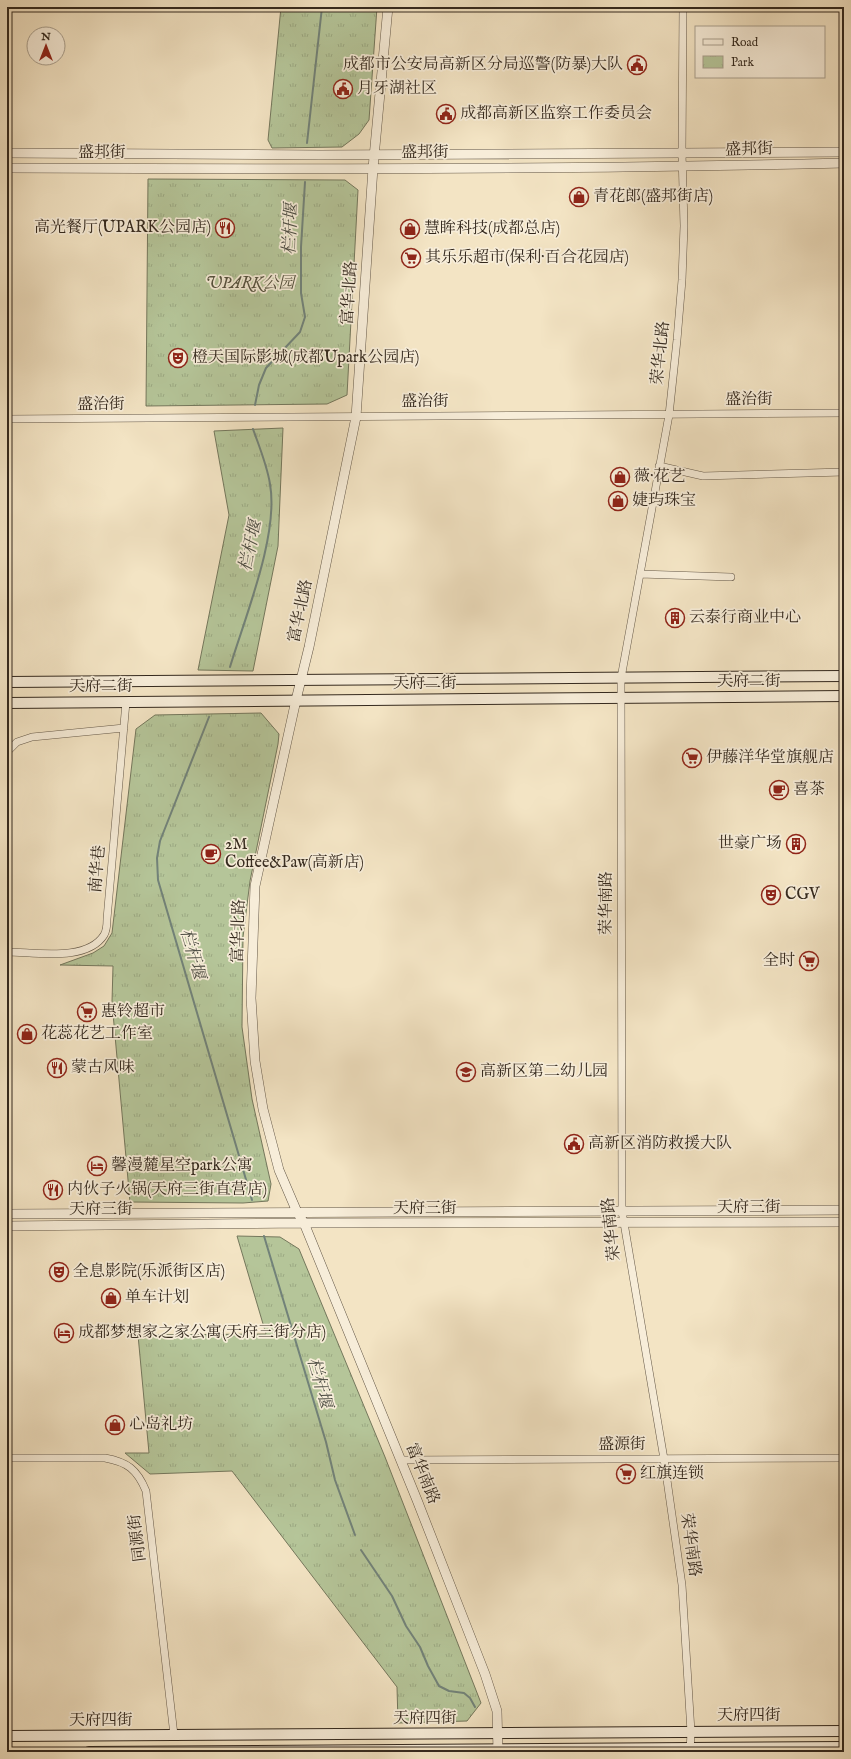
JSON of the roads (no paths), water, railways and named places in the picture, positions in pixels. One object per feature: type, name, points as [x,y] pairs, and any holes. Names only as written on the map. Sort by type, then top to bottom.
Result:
[{"type":"main road","name":"天府二街","points":[[7,682],[844,676]]},
{"type":"main road","name":"天府二街","points":[[7,703],[844,696]]},
{"type":"main road","name":"天府四街","points":[[7,1736],[844,1731]]},
{"type":"main road","name":"天府四街","points":[[89,1752],[690,1750],[844,1746]]},
{"type":"street","name":"富华北路","points":[[297,1212],[279,1170],[263,1109],[255,1061],[252,998],[255,886],[300,680],[309,647],[356,417],[374,154],[388,7]]},
{"type":"street","name":"荣华北路","points":[[621,698],[621,678],[669,415],[682,280],[684,226],[682,153],[682,7]]},
{"type":"street","name":"盛邦街","points":[[7,153],[374,154],[844,152]]},
{"type":"street","name":"盛邦街","points":[[7,168],[683,167],[844,163]]},
{"type":"street","name":"盛治街","points":[[7,420],[844,414]]},
{"type":"street","points":[[659,466],[703,476],[844,472]]},
{"type":"street","points":[[640,574],[731,577]]},
{"type":"street","name":"荣华南路","points":[[621,698],[622,1211],[664,1459],[682,1585],[691,1732],[690,1750]]},
{"type":"street","name":"南华巷","points":[[7,952],[75,953],[92,947],[104,935],[107,919],[126,702]]},
{"type":"street","points":[[7,752],[17,742],[32,737],[124,728]]},
{"type":"street","name":"天府三街","points":[[7,1214],[844,1210]]},
{"type":"street","name":"富华南路","points":[[297,1212],[304,1223],[401,1460],[485,1674],[497,1711],[498,1750]]},
{"type":"street","name":"天府三街","points":[[7,1226],[244,1225],[304,1223],[844,1222]]},
{"type":"street","name":"同源街","points":[[7,1458],[105,1458],[120,1461],[130,1467],[141,1477],[146,1490],[174,1735]]},
{"type":"street","name":"盛源街","points":[[401,1460],[844,1458]]},
{"type":"waterway","name":"栏杆堰","points":[[307,143],[322,7]]},
{"type":"waterway","name":"栏杆堰","points":[[255,405],[259,385],[266,368],[300,332],[305,317],[301,293],[301,247],[305,182]]},
{"type":"waterway","name":"栏杆堰","points":[[230,667],[252,601],[270,527],[271,504],[269,477],[253,429]]},
{"type":"waterway","name":"栏杆堰","points":[[209,717],[160,841],[157,858],[158,880],[252,1200]]},
{"type":"waterway","name":"栏杆堰","points":[[264,1236],[326,1442],[335,1480],[355,1535]]},
{"type":"waterway","name":"栏杆堰","points":[[361,1550],[392,1596],[406,1626],[420,1647],[439,1686],[449,1691],[464,1693],[470,1698],[475,1707]]},
{"type":"place","name":"成都市公安局高新区分局巡警(防暴)大队","points":[[637,65]]},
{"type":"place","name":"月牙湖社区","points":[[343,89]]},
{"type":"place","name":"成都高新区监察工作委员会","points":[[446,114]]},
{"type":"place","name":"青花郎(盛邦街店)","points":[[579,197]]},
{"type":"place","name":"高光餐厅(UPARK公园店)","points":[[225,228]]},
{"type":"place","name":"慧眸科技(成都总店)","points":[[410,229]]},
{"type":"place","name":"其乐乐超市(保利·百合花园店)","points":[[411,258]]},
{"type":"place","name":"橙天国际影城(成都Upark公园店)","points":[[178,358]]},
{"type":"place","name":"薇·花艺","points":[[620,477]]},
{"type":"place","name":"婕玙珠宝","points":[[618,501]]},
{"type":"place","name":"云泰行商业中心","points":[[675,618]]},
{"type":"place","name":"伊藤洋华堂旗舰店","points":[[692,758]]},
{"type":"place","name":"喜茶","points":[[779,790]]},
{"type":"place","name":"世豪广场","points":[[796,844]]},
{"type":"place","name":"2M Coffee&Paw(高新店)","points":[[211,854]]},
{"type":"place","name":"CGV","points":[[771,895]]},
{"type":"place","name":"全时","points":[[809,961]]},
{"type":"place","name":"惠铃超市","points":[[87,1012]]},
{"type":"place","name":"花蕊花艺工作室","points":[[27,1034]]},
{"type":"place","name":"蒙古风味","points":[[57,1068]]},
{"type":"place","name":"高新区第二幼儿园","points":[[466,1072]]},
{"type":"place","name":"高新区消防救援大队","points":[[574,1144]]},
{"type":"place","name":"馨漫麓星空park公寓","points":[[97,1166]]},
{"type":"place","name":"内伙子火锅(天府三街直营店)","points":[[53,1190]]},
{"type":"place","name":"全息影院(乐派街区店)","points":[[59,1272]]},
{"type":"place","name":"单车计划","points":[[111,1298]]},
{"type":"place","name":"成都梦想家之家公寓(天府三街分店)","points":[[64,1333]]},
{"type":"place","name":"心岛礼坊","points":[[115,1425]]},
{"type":"place","name":"红旗连锁","points":[[626,1474]]},
{"type":"park label","name":"UPARK公园","points":[[250,284]]}]
